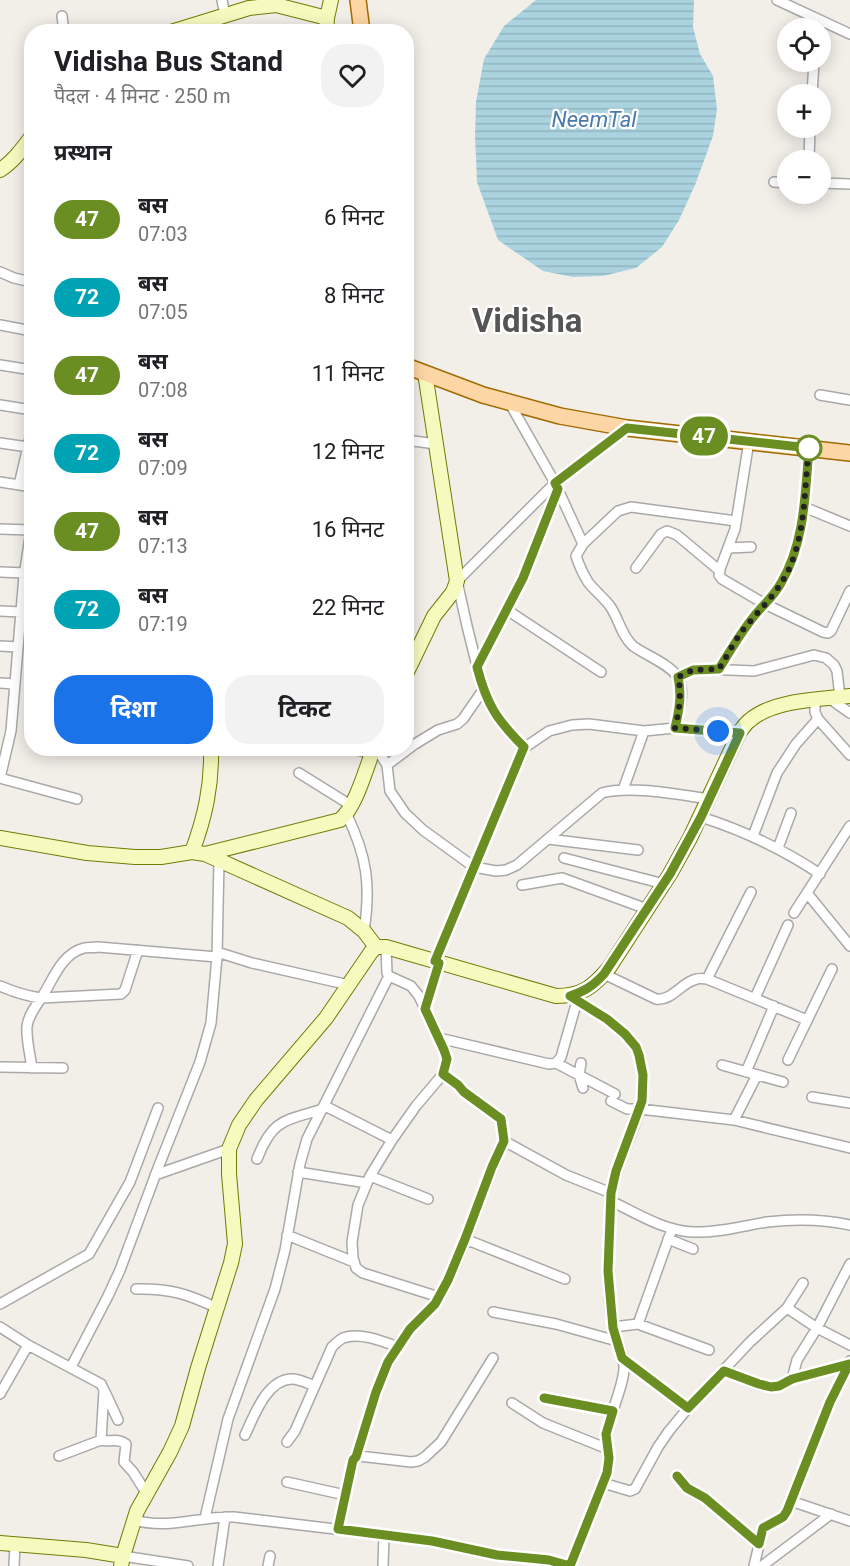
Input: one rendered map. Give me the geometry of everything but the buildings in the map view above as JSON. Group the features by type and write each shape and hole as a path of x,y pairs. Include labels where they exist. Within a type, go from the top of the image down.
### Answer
{"main road":[{"path":"358,0 361,24"},
{"path":"414,369 483,395 560,416 627,428 850,453"}],"street":[{"path":"222,0 225,15"},
{"path":"326,24 331,0"},
{"path":"777,0 816,18"},
{"path":"196,24 249,8 276,5 324,24"},
{"path":"62,16 63,24"},
{"path":"831,25 850,34"},
{"path":"0,170 24,146"},
{"path":"831,183 850,184"},
{"path":"0,272 24,280"},
{"path":"0,326 24,330"},
{"path":"0,365 24,369"},
{"path":"425,373 457,581 483,690 493,711 524,747"},
{"path":"820,395 850,400"},
{"path":"508,402 556,486 583,544"},
{"path":"0,405 24,409"},
{"path":"414,657 434,616 453,592 457,581 556,486 627,428"},
{"path":"414,441 436,444"},
{"path":"749,441 736,521 719,575 765,604 823,633 831,631 850,591"},
{"path":"0,443 24,446"},
{"path":"719,669 741,633 774,595 789,569 798,545 809,448"},
{"path":"19,485 24,464"},
{"path":"0,482 24,486"},
{"path":"477,667 523,578 556,486"},
{"path":"675,728 681,703 678,677 668,667 634,647 628,640 611,607 587,581 576,556 583,544 624,508 631,507 736,521"},
{"path":"804,507 850,526"},
{"path":"0,529 24,530"},
{"path":"636,568 661,534 667,531 677,535 720,571"},
{"path":"728,548 751,547"},
{"path":"0,572 24,573"},
{"path":"24,583 11,731 0,778 76,799"},
{"path":"0,610 21,612"},
{"path":"507,610 600,672"},
{"path":"0,646 18,647"},
{"path":"678,677 693,670 754,671 814,656 826,658 837,671 840,697 850,713"},
{"path":"0,683 15,684"},
{"path":"414,745 438,730 457,724 483,690"},
{"path":"439,1038 549,1064 556,1062 561,1057 573,998 584,992 604,974 664,884 701,817 740,733 749,721 771,708 815,699 840,697"},
{"path":"815,699 815,712 818,719 850,755"},
{"path":"753,836 777,772 796,744 818,719"},
{"path":"425,1009 437,962 524,747 549,731 572,724 644,731 675,728 740,733"},
{"path":"622,790 644,731"},
{"path":"198,853 200,831 208,800 211,756"},
{"path":"0,838 87,853 135,857 198,853 340,820 349,810 372,756"},
{"path":"381,756 387,765 390,791 405,813 423,830 474,867 496,871 517,865 602,793 622,790 710,799"},
{"path":"387,765 399,756"},
{"path":"299,773 349,810 365,860 368,885 364,931"},
{"path":"778,848 791,813"},
{"path":"701,817 753,836 820,873"},
{"path":"794,913 850,826"},
{"path":"548,839 638,850"},
{"path":"134,1520 162,1525 225,1517 432,1541 497,1555 549,1560 571,1566 607,1473 609,1458 606,1434 624,1366 613,1328 608,1271 611,1197 616,1171 641,1105 643,1075 636,1047 607,1019 573,998 556,996 381,947 348,918 219,860 198,853"},
{"path":"564,858 664,884"},
{"path":"71,1368 120,1270 200,1062 211,1023 217,955 219,860"},
{"path":"522,885 562,878 647,909"},
{"path":"707,979 751,892"},
{"path":"807,893 850,946"},
{"path":"754,998 788,926"},
{"path":"381,947 387,973 416,991 447,1059 443,1074 392,1140 369,1180 358,1205 352,1242 354,1262 356,1268 363,1274 439,1297"},
{"path":"122,1561 137,1510 182,1426 231,1263 234,1244 229,1174 230,1149 240,1125 256,1100 326,1018 371,952 381,947"},
{"path":"33,1068 27,1032 32,1010 59,967 83,948 217,955 349,985"},
{"path":"0,986 12,992 41,998 122,994 138,950"},
{"path":"788,1060 832,969"},
{"path":"604,974 662,1000 690,981 698,978 707,979 807,1020"},
{"path":"205,1518 228,1419 275,1289 298,1172 307,1139 389,976"},
{"path":"746,1072 774,1006"},
{"path":"556,1062 579,1075 627,1109 641,1105 734,1120 850,1148"},
{"path":"581,1063 579,1075 584,1088"},
{"path":"722,1065 783,1082"},
{"path":"0,1067 63,1068"},
{"path":"338,1529 353,1460 356,1457 388,1362 410,1329 435,1304 448,1280 504,1141 501,1119 443,1074"},
{"path":"734,1120 757,1075"},
{"path":"812,1096 850,1103"},
{"path":"257,1159 263,1142 278,1125 324,1107 392,1140"},
{"path":"0,1304 89,1254 130,1182 158,1108"},
{"path":"504,1141 672,1229 710,1232 768,1222 809,1219 850,1225"},
{"path":"155,1175 230,1149"},
{"path":"298,1172 369,1180 428,1198"},
{"path":"638,1324 672,1229"},
{"path":"287,1235 354,1262"},
{"path":"465,1239 565,1279"},
{"path":"668,1239 693,1249"},
{"path":"792,1379 797,1360 817,1328 850,1264"},
{"path":"603,1483 630,1491 635,1489 669,1431 750,1342 787,1308 803,1283"},
{"path":"136,1289 152,1288 176,1292 217,1308"},
{"path":"787,1308 850,1346"},
{"path":"493,1312 556,1324 617,1341"},
{"path":"613,1328 638,1324 709,1350"},
{"path":"0,1327 28,1345 101,1384 118,1420"},
{"path":"287,1442 295,1431 332,1347 341,1338 355,1336 379,1340 398,1347"},
{"path":"0,1394 28,1345"},
{"path":"356,1457 411,1462 425,1457 441,1442 493,1358"},
{"path":"622,1358 688,1408"},
{"path":"724,1371 771,1387 849,1362"},
{"path":"754,1566 763,1528 783,1517 830,1402 849,1362"},
{"path":"245,1435 266,1394 275,1385 290,1379 315,1386"},
{"path":"101,1440 104,1390"},
{"path":"544,1398 613,1411"},
{"path":"512,1403 543,1423 608,1449"},
{"path":"59,1456 101,1440 115,1440 126,1444 124,1462 147,1494"},
{"path":"677,1476 687,1488 705,1498 759,1544"},
{"path":"287,1482 345,1495"},
{"path":"791,1501 850,1521"},
{"path":"762,1566 831,1515"},
{"path":"218,1566 225,1517"},
{"path":"383,1566 384,1535"},
{"path":"0,1543 86,1550 122,1561 188,1566"},
{"path":"14,1566 15,1544"}],"water":[{"name":"NeemTal","path":"536,0 694,0 693,27 700,54 713,76 717,109 713,136 679,220 662,247 636,268 603,276 573,277 543,271 498,240 477,182 476,102 484,59 504,26"}],"bus line":[{"name":"47","path":"544,1398 613,1411 606,1434 609,1458 607,1473 570,1566 549,1560 497,1555 432,1541 338,1529 353,1460 356,1457 388,1362 410,1329 435,1304 448,1280 504,1141 501,1119 443,1074 447,1059 425,1009 439,963 435,961 524,747 493,711 483,690 477,667 523,578 558,489 555,483 627,428 809,448 798,545 781,584 741,633 719,669 693,670 678,677 681,703 675,728 740,733 701,817 656,897 598,981 584,992 570,996 607,1019 625,1034 636,1047 643,1075 642,1101 616,1171 611,1193 608,1271 613,1328 622,1358 688,1408 724,1371 771,1387 849,1364 830,1402 787,1511 783,1517 763,1528 759,1544 705,1498 687,1488 677,1476"}],"district":[{"name":"Vidisha","path":"527,320"}],"route":[{"path":"718,731 675,728 681,703 678,677 693,670 719,669 741,633 781,584 798,545 809,448"}]}
